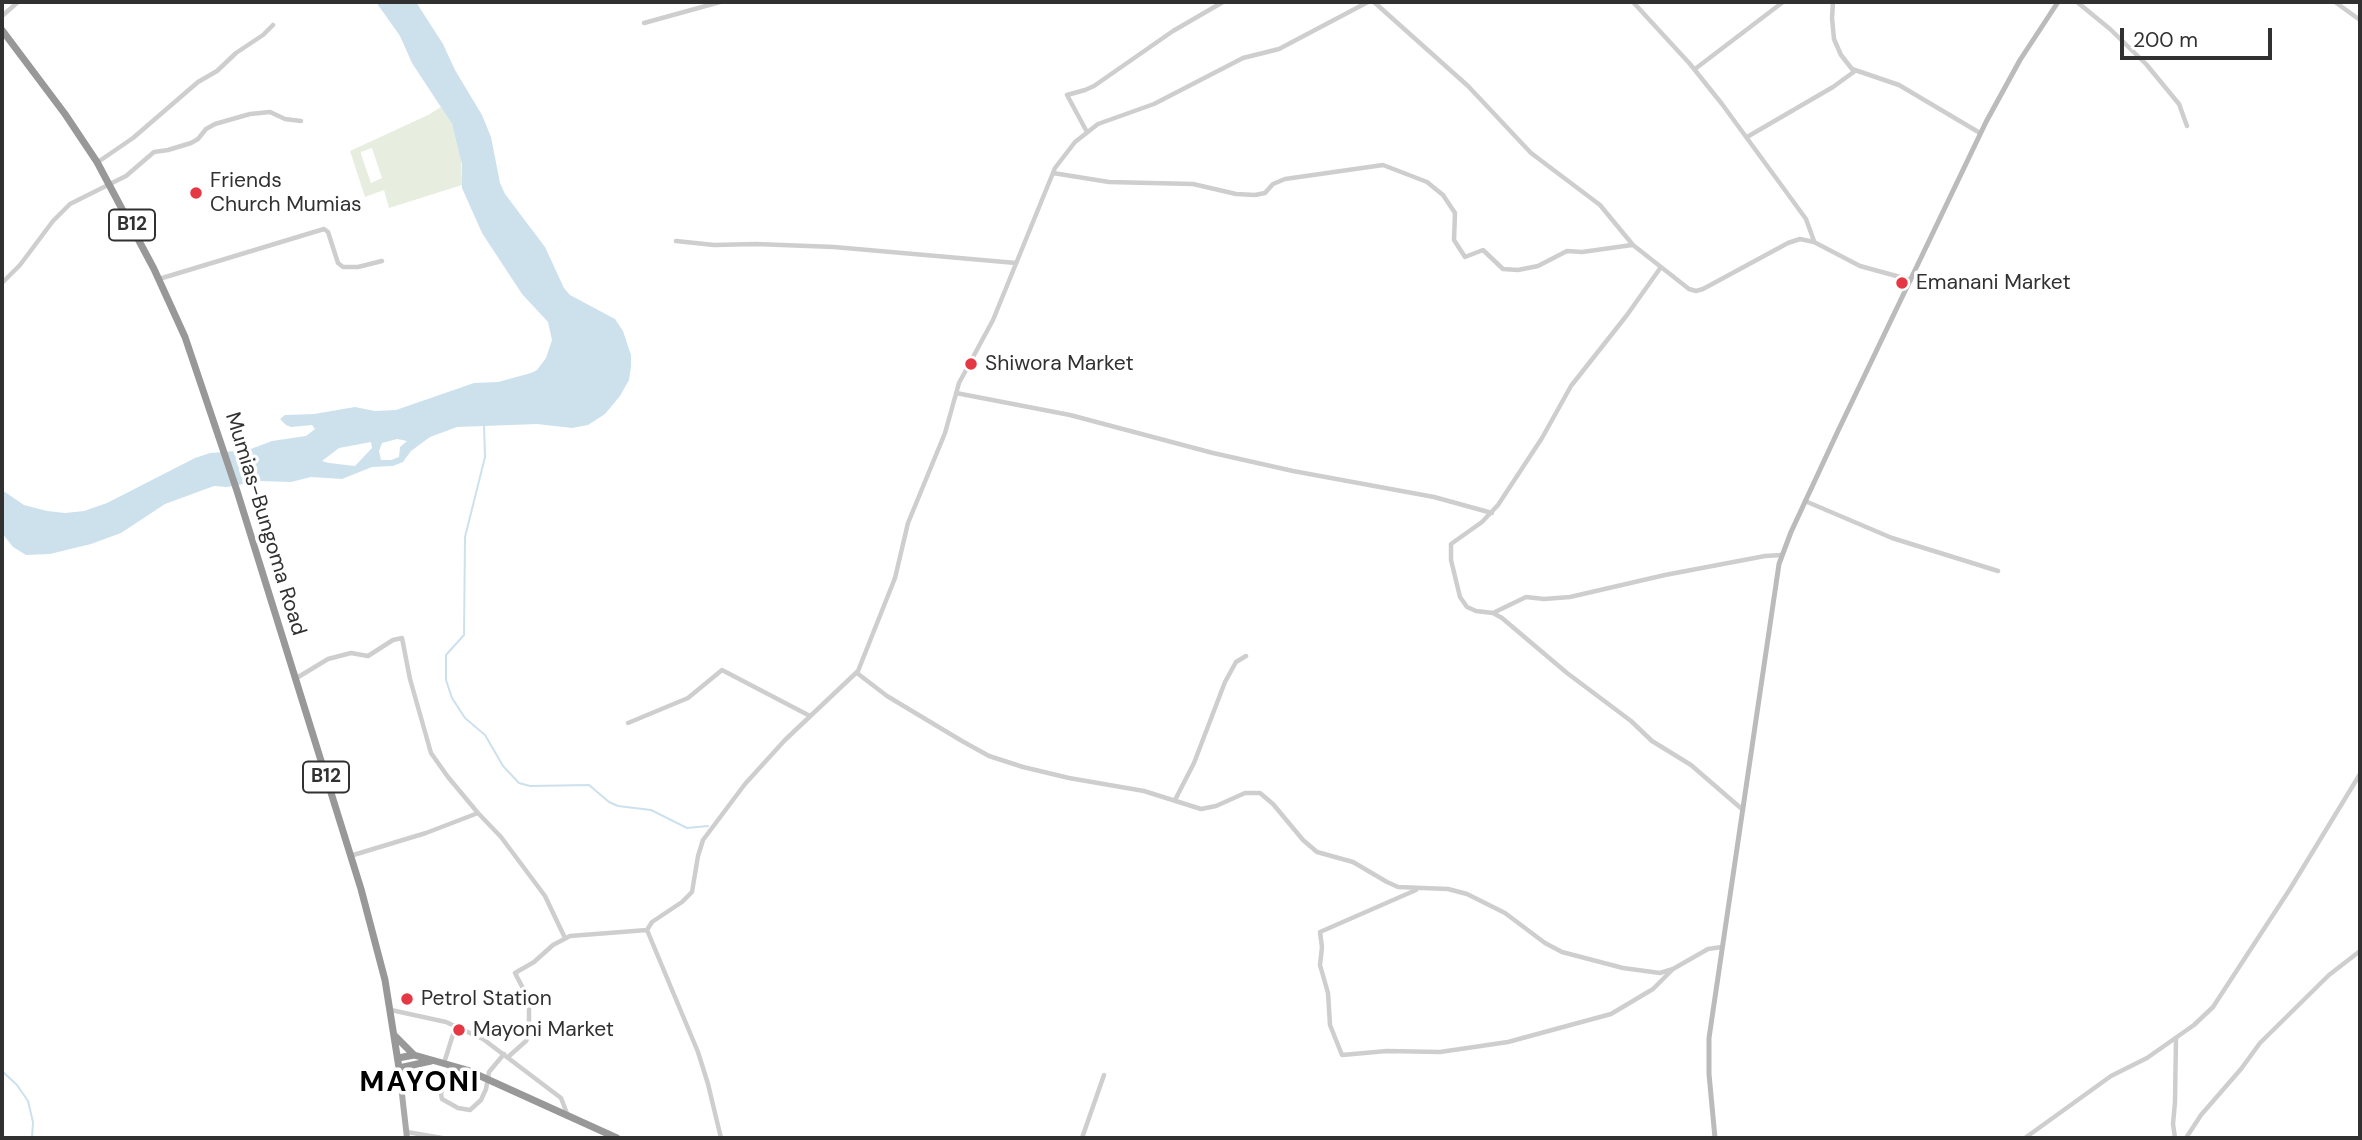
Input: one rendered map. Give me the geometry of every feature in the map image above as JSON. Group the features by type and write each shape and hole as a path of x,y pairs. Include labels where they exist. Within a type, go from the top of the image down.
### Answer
{"highway":[{"name":"Mumias-Bungoma Road","path":"2,30 65,114 110,184 159,279 185,337 237,491 350,856 377,949 391,1010 399,1068"},
{"path":"395,1036 414,1055 488,1079 617,1138"},
{"path":"398,1058 414,1055"},
{"path":"399,1068 431,1061"}],"main road":[{"path":"399,1068 407,1135"}],"street":[{"path":"2,16 18,2"},
{"path":"644,23 720,2"},
{"path":"1087,132 1067,95 1089,89 1173,31 1223,2"},
{"path":"647,930 652,922 692,892 698,856 708,830 769,756 857,673 895,578 908,523 945,432 962,376 993,320 1053,173 1066,152 1087,132 1114,117 1166,98 1236,61 1279,50 1368,2"},
{"path":"1374,2 1468,86 1531,153 1600,205 1633,245 1689,289 1699,291 1800,239 1814,242 1860,266 1911,280"},
{"path":"1633,2 1695,69 1747,137 1806,219 1814,242"},
{"path":"1695,69 1783,2"},
{"path":"1833,2 1834,39 1841,55 1855,71 1899,85 1980,133"},
{"path":"1715,1138 1708,1056 1773,592 1782,555 1805,501 1980,133 2020,60 2058,2"},
{"path":"2077,2 2146,64 2179,104 2187,126"},
{"path":"2335,2 2360,20"},
{"path":"97,163 134,138 198,82 218,71 236,53 273,25"},
{"path":"1747,137 1793,112 1855,71"},
{"path":"2,283 20,265 62,211 82,197 130,173 154,152 196,141 206,129 222,121 262,112 301,121"},
{"path":"1053,173 1109,182 1193,184 1236,194 1255,195 1267,191 1277,181 1293,177 1383,166 1427,182 1443,195 1455,213 1454,240 1465,257 1483,250 1503,269 1518,270 1538,266 1567,251 1582,252 1633,245"},
{"path":"159,279 324,229 328,232 338,263 343,267 358,267 382,261"},
{"path":"676,240 714,246 756,244 834,247 1016,262"},
{"path":"1661,267 1571,386 1542,438 1492,513 1452,544 1450,548 1453,572 1462,601 1473,611 1493,613 1529,597 1570,597 1665,575 1782,555"},
{"path":"956,393 1070,415 1213,453 1434,497 1492,513"},
{"path":"1805,501 1892,538 1998,571"},
{"path":"1493,613 1621,713 1652,741 1691,765 1743,810"},
{"path":"295,679 328,659 351,653 368,656 393,640 402,638 430,752 545,896 565,938"},
{"path":"1175,800 1194,763 1225,682 1236,662 1247,656"},
{"path":"628,723 688,698 722,670 810,716"},
{"path":"857,673 887,696 989,756 1041,772 1144,791 1205,809 1245,793 1260,793 1312,849 1357,864 1393,885 1467,894 1505,913 1545,943 1562,952 1640,971 1660,973 1673,970"},
{"path":"2025,1138 2111,1076 2142,1062 2202,1018 2218,1000 2360,774"},
{"path":"350,856 426,833 478,813"},
{"path":"1418,889 1320,932 1320,965 1328,993 1330,1025 1342,1055 1387,1051 1440,1052 1508,1042 1607,1015 1653,989 1673,970 1708,948 1722,947"},
{"path":"456,1025 441,1096 444,1102 470,1110 486,1088 491,1069 526,1041 529,1034 529,1003 515,973 565,938 577,934 647,930"},
{"path":"647,930 700,1059 721,1138"},
{"path":"2186,1138 2201,1115 2241,1069 2259,1043 2329,975 2360,951"},
{"path":"391,1010 456,1025 484,1039 561,1098 568,1115"},
{"path":"2175,1138 2172,1124 2176,1038"},
{"path":"1082,1138 1104,1075"},
{"path":"407,1135 442,1138"}],"shaded area":[{"path":"441,107 452,124 461,153 462,185 389,208 384,190 365,197 350,151","holes":["372,148 382,178 371,183 361,152"]}],"water":[{"path":"376,2 416,2 443,44 482,115 491,137 500,183 505,194 545,247 564,288 570,295 615,319 623,331 631,355 631,367 629,380 620,396 605,414 588,425 572,428 537,424 457,427 430,437 411,451 403,462 393,466 372,467 342,479 311,477 291,482 259,481 227,487 214,486 165,504 121,533 91,544 50,554 26,555 13,547 2,533 2,490 24,505 47,511 84,511 107,503 195,458 210,453 248,450 272,441 306,436 315,429 312,425 286,425 280,419 285,415 314,414 355,407 375,411 396,410 474,383 498,382 537,370 546,358 552,340 548,322 522,294 482,233 462,188 462,164 452,124 412,63 400,36","holes":["397,439 407,441 400,447 399,457 381,460 379,451 382,443","371,442 372,448 355,466 322,461 339,448"]}],"waterway":[{"path":"484,424 485,457 465,537 464,635 446,655 446,680 452,698 465,718 485,735 503,766 519,783 530,786 589,785 618,806 651,810 687,828 708,826"},
{"path":"2,1071 17,1085 28,1101 33,1122 32,1138"}],"place":[{"name":"Friends Church Mumias","path":"196,193"},
{"name":"Emanani Market","path":"1902,283"},
{"name":"Shiwora Market","path":"971,364"},
{"name":"Petrol Station","path":"407,999"},
{"name":"Mayoni Market","path":"459,1030"}],"district":[{"name":"MAYONI","path":"420,1084"}]}
